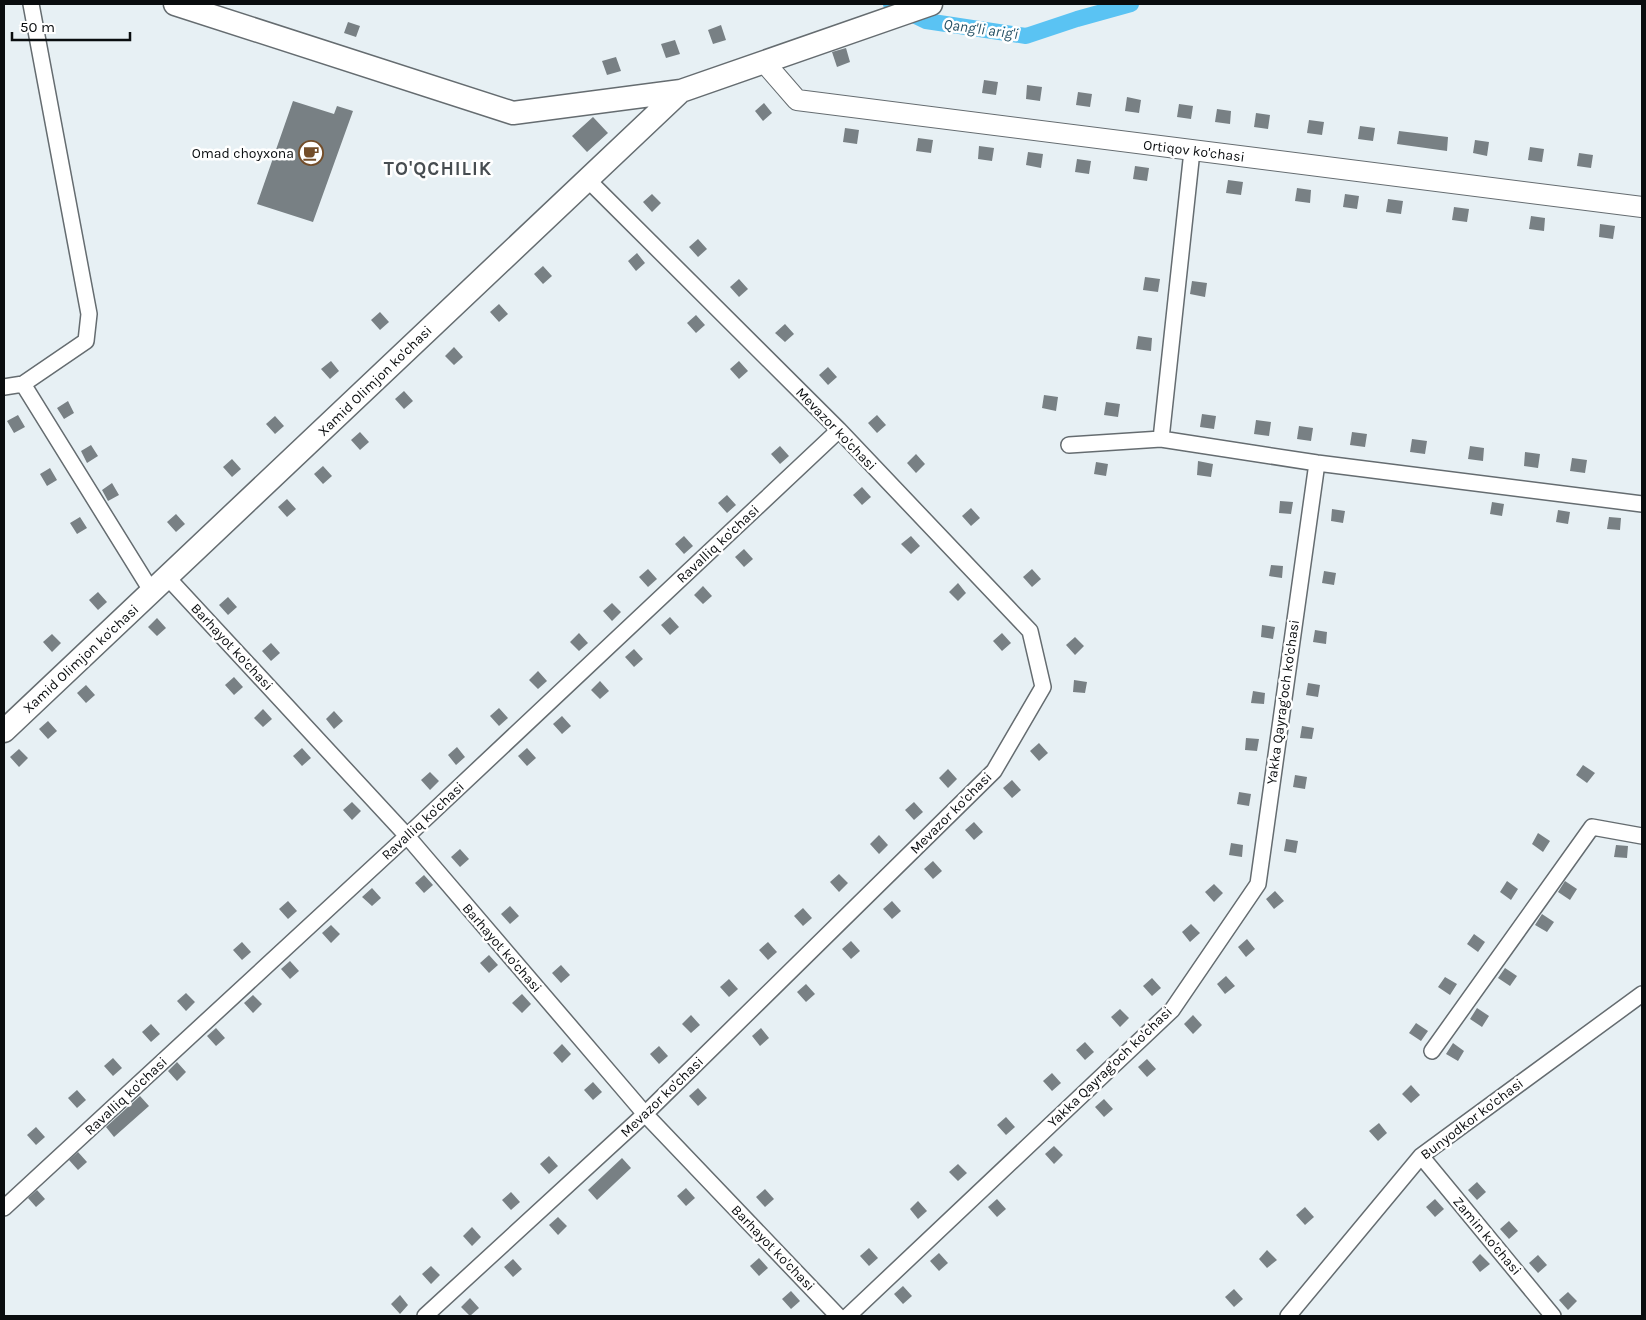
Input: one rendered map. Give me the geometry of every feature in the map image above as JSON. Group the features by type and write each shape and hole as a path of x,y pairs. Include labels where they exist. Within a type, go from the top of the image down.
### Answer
{"main road":[{"path":"175,4 513,113 682,91"},
{"name":"Xamid Olimjon ko'chasi","path":"4,731 682,91 926,5"}],"street":[{"path":"4,387 23,384 86,341 89,314 31,4"},
{"name":"Ortiqov ko'chasi","path":"764,62 797,100 1642,208"},
{"path":"1161,439 1192,151"},
{"name":"Mevazor ko'chasi","path":"425,1316 645,1114 994,771 1043,687 1030,631 839,430 587,179"},
{"name":"Barhayot ko'chasi","path":"23,384 160,585 407,836 645,1114 838,1316"},
{"name":"Ravalliq ko'chasi","path":"4,1208 407,836 839,430"},
{"path":"1070,445 1161,439 1317,463 1642,504"},
{"name":"Yakka Qayrag'och ko'chasi","path":"848,1316 1172,1010 1258,884 1317,463"},
{"path":"1432,1051 1592,827 1642,836"},
{"name":"Bunyodkor ko'chasi","path":"1288,1316 1421,1156 1641,997"},
{"name":"Zamin ko'chasi","path":"1421,1156 1553,1316"}],"building":[{"path":"348,22 360,26 356,37 344,33"},
{"path":"721,25 726,40 713,44 708,30"},
{"path":"675,40 680,54 666,58 661,44"},
{"path":"846,48 850,62 837,67 832,52"},
{"path":"616,57 621,71 607,75 602,61"},
{"path":"984,80 998,82 996,95 982,93"},
{"path":"1027,85 1042,87 1040,101 1026,99"},
{"path":"1078,92 1092,94 1090,107 1076,105"},
{"path":"1127,97 1141,100 1139,113 1125,111"},
{"path":"293,101 334,114 337,106 353,111 313,222 257,204"},
{"path":"764,103 772,113 763,121 755,111"},
{"path":"1179,104 1193,106 1191,119 1177,117"},
{"path":"1217,109 1231,111 1230,124 1215,122"},
{"path":"1256,113 1270,115 1268,129 1254,127"},
{"path":"593,117 608,133 587,152 572,136"},
{"path":"1309,120 1324,122 1322,135 1307,133"},
{"path":"1360,126 1375,128 1373,141 1358,139"},
{"path":"845,128 859,130 857,144 843,142"},
{"path":"1399,131 1448,137 1447,151 1397,144"},
{"path":"918,138 933,140 931,153 916,151"},
{"path":"1475,140 1489,142 1487,156 1473,153"},
{"path":"979,146 994,148 992,161 978,159"},
{"path":"1530,147 1544,149 1542,162 1528,160"},
{"path":"1028,152 1043,154 1041,168 1026,165"},
{"path":"1579,153 1593,155 1591,168 1577,166"},
{"path":"1077,159 1091,161 1089,174 1075,172"},
{"path":"1135,166 1149,168 1147,181 1133,179"},
{"path":"1228,180 1243,182 1241,195 1226,193"},
{"path":"1297,188 1311,190 1310,203 1295,201"},
{"path":"652,194 661,203 652,212 643,202"},
{"path":"1345,194 1359,196 1357,209 1343,207"},
{"path":"1388,199 1403,201 1401,214 1386,212"},
{"path":"1454,207 1469,209 1467,222 1452,220"},
{"path":"1531,216 1545,218 1544,231 1529,229"},
{"path":"1600,224 1615,226 1613,239 1599,237"},
{"path":"698,239 707,249 698,257 689,247"},
{"path":"637,253 645,263 636,271 628,261"},
{"path":"543,266 552,276 543,284 534,274"},
{"path":"1145,277 1160,279 1158,292 1143,290"},
{"path":"739,279 748,289 739,297 730,287"},
{"path":"1192,281 1207,283 1205,297 1190,294"},
{"path":"499,304 508,314 499,322 490,312"},
{"path":"380,312 389,322 380,330 371,320"},
{"path":"696,315 705,325 696,333 687,323"},
{"path":"785,324 794,334 785,342 775,333"},
{"path":"1138,336 1152,338 1151,351 1136,349"},
{"path":"454,347 463,357 454,365 445,356"},
{"path":"331,361 339,371 330,379 321,369"},
{"path":"739,361 748,371 739,379 730,369"},
{"path":"828,367 837,377 828,385 819,375"},
{"path":"404,391 413,401 404,409 395,399"},
{"path":"1044,395 1058,397 1056,411 1042,408"},
{"path":"68,401 74,413 64,419 57,408"},
{"path":"1106,402 1120,404 1118,417 1104,415"},
{"path":"1202,414 1216,416 1214,429 1200,427"},
{"path":"18,415 25,427 14,433 7,421"},
{"path":"877,415 886,425 877,433 868,423"},
{"path":"275,416 284,426 275,434 266,424"},
{"path":"1256,420 1271,422 1269,436 1254,434"},
{"path":"1299,426 1313,428 1311,441 1297,439"},
{"path":"360,432 369,442 360,450 351,440"},
{"path":"1352,432 1367,434 1365,447 1350,445"},
{"path":"1412,439 1427,441 1425,454 1410,452"},
{"path":"91,445 98,456 87,463 81,451"},
{"path":"780,446 789,456 780,464 771,454"},
{"path":"1470,446 1484,448 1483,461 1468,459"},
{"path":"1525,452 1540,454 1538,468 1524,466"},
{"path":"916,454 925,464 916,473 907,463"},
{"path":"1572,458 1587,460 1585,473 1570,471"},
{"path":"232,459 241,469 232,477 223,467"},
{"path":"1198,461 1213,464 1211,477 1197,475"},
{"path":"1096,462 1108,464 1106,476 1094,474"},
{"path":"323,466 332,476 323,484 314,474"},
{"path":"50,468 57,480 47,486 40,474"},
{"path":"112,483 119,495 108,501 102,490"},
{"path":"862,487 871,497 862,505 853,495"},
{"path":"727,495 736,505 727,513 718,503"},
{"path":"287,499 296,509 287,517 278,507"},
{"path":"1280,501 1293,502 1291,514 1279,513"},
{"path":"1492,502 1504,504 1502,516 1490,514"},
{"path":"971,508 980,518 971,526 962,516"},
{"path":"1332,509 1345,511 1343,523 1331,521"},
{"path":"1558,510 1570,512 1568,524 1556,522"},
{"path":"176,514 185,524 176,532 167,522"},
{"path":"80,517 87,528 77,534 70,523"},
{"path":"1609,517 1621,518 1620,530 1607,529"},
{"path":"684,536 693,546 684,554 675,544"},
{"path":"911,536 920,546 911,554 901,544"},
{"path":"744,549 753,559 744,567 735,557"},
{"path":"1271,565 1283,566 1282,578 1269,576"},
{"path":"648,569 657,579 648,587 639,577"},
{"path":"1032,569 1041,579 1032,587 1023,577"},
{"path":"1324,571 1336,573 1334,585 1322,583"},
{"path":"958,583 966,593 958,601 949,592"},
{"path":"703,586 712,596 703,604 694,595"},
{"path":"98,592 107,602 98,610 89,600"},
{"path":"228,597 237,607 228,615 219,605"},
{"path":"612,603 621,612 612,621 603,611"},
{"path":"670,617 679,627 670,635 661,625"},
{"path":"157,618 166,628 157,636 148,627"},
{"path":"1262,625 1275,627 1273,639 1261,637"},
{"path":"1315,630 1327,632 1326,644 1313,642"},
{"path":"579,633 588,643 579,651 570,642"},
{"path":"1002,633 1011,643 1002,651 993,641"},
{"path":"52,634 61,643 52,652 43,642"},
{"path":"1075,637 1084,646 1075,655 1066,645"},
{"path":"271,643 280,653 271,661 262,651"},
{"path":"634,649 643,659 634,667 625,657"},
{"path":"538,671 547,681 538,689 529,680"},
{"path":"234,677 243,687 234,695 225,685"},
{"path":"1074,680 1087,682 1085,693 1073,692"},
{"path":"600,681 609,691 600,699 591,690"},
{"path":"1308,683 1320,685 1318,697 1306,695"},
{"path":"86,685 95,695 86,703 77,693"},
{"path":"1253,691 1265,693 1264,704 1251,703"},
{"path":"499,708 508,718 499,726 490,716"},
{"path":"263,709 272,719 263,727 254,718"},
{"path":"334,711 343,721 334,729 326,719"},
{"path":"562,716 571,726 562,734 553,724"},
{"path":"48,721 57,731 48,739 39,729"},
{"path":"1302,726 1314,728 1312,739 1300,738"},
{"path":"1246,738 1259,739 1257,751 1245,750"},
{"path":"1039,743 1048,753 1039,761 1030,751"},
{"path":"457,747 465,757 456,765 448,755"},
{"path":"302,748 311,758 302,766 293,756"},
{"path":"527,748 536,758 527,766 518,756"},
{"path":"19,749 28,758 19,767 10,757"},
{"path":"1583,765 1595,773 1587,783 1576,775"},
{"path":"948,769 957,779 948,788 939,778"},
{"path":"430,772 439,781 430,790 421,780"},
{"path":"1295,775 1307,777 1305,789 1293,787"},
{"path":"1012,780 1021,790 1012,798 1003,788"},
{"path":"1239,792 1251,794 1249,806 1237,804"},
{"path":"352,802 361,811 352,820 343,810"},
{"path":"914,802 923,812 914,820 905,810"},
{"path":"974,822 983,832 974,840 965,830"},
{"path":"1538,833 1550,841 1543,852 1532,844"},
{"path":"879,835 888,845 879,854 870,844"},
{"path":"1286,839 1298,841 1296,853 1284,851"},
{"path":"1231,843 1243,845 1242,857 1229,855"},
{"path":"1616,845 1628,846 1627,858 1614,857"},
{"path":"460,849 469,859 460,867 451,857"},
{"path":"933,861 942,871 933,879 924,869"},
{"path":"839,874 848,883 839,892 830,882"},
{"path":"424,875 433,885 424,893 415,883"},
{"path":"1507,881 1518,889 1511,900 1500,892"},
{"path":"1565,881 1577,889 1570,900 1558,892"},
{"path":"1214,884 1223,893 1214,902 1205,892"},
{"path":"372,888 381,898 372,906 362,897"},
{"path":"1275,891 1284,901 1274,909 1266,899"},
{"path":"288,901 297,911 288,919 279,909"},
{"path":"892,901 901,911 892,919 883,909"},
{"path":"510,906 519,916 510,924 501,914"},
{"path":"803,908 812,918 803,926 794,916"},
{"path":"1542,914 1554,922 1547,932 1535,925"},
{"path":"1191,924 1200,933 1190,942 1182,932"},
{"path":"331,925 340,934 331,943 322,933"},
{"path":"1474,934 1485,942 1478,952 1467,944"},
{"path":"1247,939 1255,949 1246,957 1238,947"},
{"path":"851,941 860,951 851,959 842,949"},
{"path":"242,942 251,952 242,960 233,950"},
{"path":"768,942 777,952 768,960 759,950"},
{"path":"489,955 498,965 489,973 480,963"},
{"path":"290,961 299,971 290,979 281,969"},
{"path":"561,965 570,975 561,983 552,973"},
{"path":"1505,968 1517,976 1510,986 1498,978"},
{"path":"1226,976 1235,986 1225,994 1217,984"},
{"path":"1445,977 1457,984 1450,995 1438,987"},
{"path":"1152,978 1161,988 1152,996 1143,986"},
{"path":"729,979 738,989 729,997 720,987"},
{"path":"806,984 815,994 806,1002 797,992"},
{"path":"186,993 195,1002 186,1011 177,1001"},
{"path":"522,994 531,1004 522,1013 512,1003"},
{"path":"253,995 262,1004 253,1013 244,1003"},
{"path":"1477,1008 1489,1016 1482,1027 1470,1019"},
{"path":"1120,1009 1129,1018 1120,1027 1111,1017"},
{"path":"691,1015 700,1025 691,1033 682,1024"},
{"path":"1193,1015 1202,1025 1193,1034 1184,1024"},
{"path":"1416,1023 1428,1031 1421,1041 1409,1033"},
{"path":"151,1024 160,1034 151,1042 142,1032"},
{"path":"216,1028 225,1038 216,1046 207,1036"},
{"path":"761,1028 769,1038 760,1046 752,1036"},
{"path":"1085,1042 1094,1052 1085,1060 1076,1050"},
{"path":"1453,1043 1464,1051 1458,1061 1446,1054"},
{"path":"562,1044 571,1054 562,1063 553,1053"},
{"path":"659,1046 668,1056 659,1064 650,1054"},
{"path":"113,1058 122,1068 113,1076 104,1066"},
{"path":"1147,1059 1156,1069 1147,1077 1138,1067"},
{"path":"177,1062 186,1072 177,1081 168,1071"},
{"path":"1052,1073 1061,1083 1052,1091 1043,1081"},
{"path":"593,1082 602,1092 593,1100 584,1090"},
{"path":"1411,1085 1420,1095 1411,1103 1402,1094"},
{"path":"698,1088 707,1098 698,1106 689,1096"},
{"path":"77,1090 86,1100 77,1108 68,1098"},
{"path":"140,1096 149,1106 114,1137 106,1127"},
{"path":"1104,1099 1113,1109 1104,1117 1095,1107"},
{"path":"1006,1117 1015,1127 1006,1135 997,1125"},
{"path":"1379,1123 1387,1133 1378,1141 1369,1131"},
{"path":"36,1127 45,1137 36,1145 27,1135"},
{"path":"1054,1146 1063,1155 1054,1164 1045,1154"},
{"path":"78,1152 87,1162 78,1170 69,1160"},
{"path":"549,1156 558,1166 549,1174 540,1164"},
{"path":"622,1158 631,1168 597,1200 588,1190"},
{"path":"958,1164 967,1173 958,1181 949,1172"},
{"path":"1477,1182 1486,1192 1477,1200 1468,1190"},
{"path":"686,1188 695,1198 686,1206 677,1196"},
{"path":"765,1189 774,1199 765,1207 756,1197"},
{"path":"37,1190 45,1199 36,1207 28,1198"},
{"path":"511,1192 520,1202 511,1210 502,1200"},
{"path":"997,1199 1006,1209 997,1217 988,1207"},
{"path":"1435,1199 1444,1209 1435,1217 1426,1207"},
{"path":"918,1201 927,1211 918,1219 910,1209"},
{"path":"1305,1207 1314,1217 1305,1225 1296,1215"},
{"path":"558,1217 567,1226 558,1235 549,1225"},
{"path":"1509,1221 1518,1231 1509,1239 1500,1229"},
{"path":"472,1227 481,1237 472,1246 463,1236"},
{"path":"869,1248 878,1258 869,1266 860,1256"},
{"path":"1267,1250 1277,1260 1267,1268 1259,1259"},
{"path":"939,1253 948,1263 939,1271 930,1261"},
{"path":"1480,1254 1490,1264 1480,1272 1472,1262"},
{"path":"1538,1255 1547,1265 1538,1273 1529,1263"},
{"path":"759,1258 768,1268 759,1276 750,1266"},
{"path":"513,1259 522,1269 513,1277 504,1267"},
{"path":"431,1266 440,1275 431,1284 422,1274"},
{"path":"903,1286 912,1296 903,1304 894,1294"},
{"path":"1234,1289 1243,1299 1234,1307 1225,1297"},
{"path":"791,1291 800,1301 791,1309 782,1299"},
{"path":"1568,1292 1577,1301 1568,1310 1559,1300"},
{"path":"400,1295 408,1305 400,1314 391,1304"},
{"path":"470,1298 479,1308 470,1316 461,1307"}],"waterway":[{"name":"Qang'li arig'i","path":"891,4 926,21 1026,36 1131,4"}],"place":[{"name":"Omad choyxona","path":"311,153"}],"district":[{"name":"TO'QCHILIK","path":"438,169"}]}
